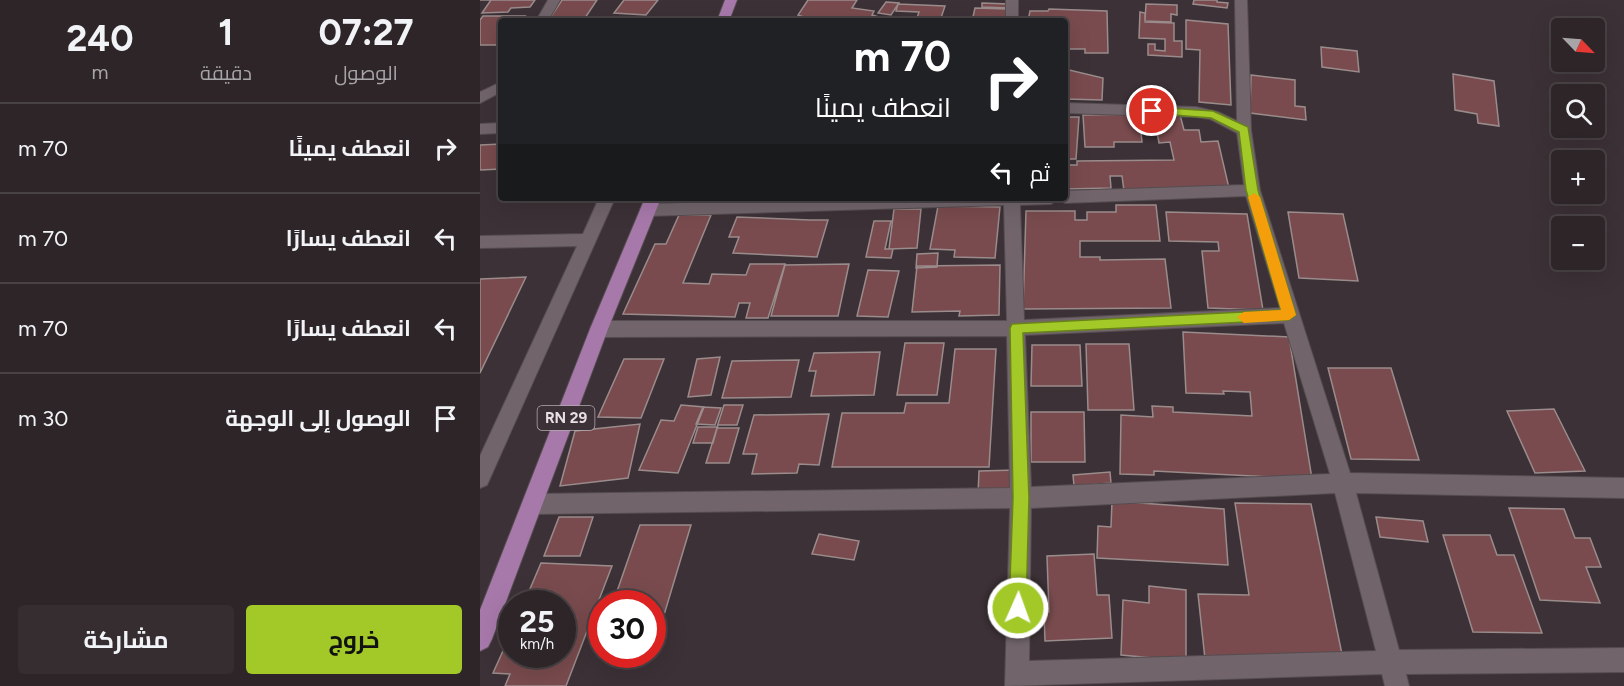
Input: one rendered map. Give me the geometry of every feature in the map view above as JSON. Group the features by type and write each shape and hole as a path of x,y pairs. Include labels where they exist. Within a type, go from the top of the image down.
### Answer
{"main road":[{"path":"724,18 731,0"},
{"name":"RN 29","path":"480,639 534,504 599,329 651,204"}],"street":[{"path":"544,18 554,0"},
{"path":"1012,0 1012,18"},
{"path":"1241,0 1244,130 1252,190 1342,483 1397,686"},
{"path":"480,98 498,88"},
{"path":"1068,108 1196,112 1213,115 1244,130"},
{"path":"480,129 498,128"},
{"path":"1068,197 1252,190"},
{"path":"480,478 606,201"},
{"path":"651,204 868,201"},
{"path":"1012,201 1021,498 1017,680 1391,662 1624,660"},
{"path":"480,242 589,240"},
{"path":"599,329 1017,328 1289,315"},
{"path":"534,504 1021,498 1342,483 1624,489"}],"building":[{"path":"491,0 535,0 530,7 511,8 508,12 482,13"},
{"path":"562,0 597,0 585,18 550,18"},
{"path":"624,0 658,0 646,15 614,13"},
{"path":"808,0 857,0 852,8 874,11 872,15 882,18 806,18 798,15"},
{"path":"1194,0 1217,0 1217,2 1228,3 1227,8 1193,4"},
{"path":"886,2 899,3 891,15 878,13"},
{"path":"982,3 1009,4 1009,8 982,7"},
{"path":"898,4 945,6 941,18 917,18 919,12 896,11"},
{"path":"1146,4 1177,5 1177,15 1171,14 1171,22 1145,21"},
{"path":"975,8 1008,9 1006,18 973,18"},
{"path":"1049,9 1107,11 1108,53 1085,53 1085,49 1068,49 1068,18 1029,18 1030,11 1048,11"},
{"path":"1140,12 1145,13 1145,22 1174,23 1174,41 1182,41 1182,57 1148,55 1148,44 1155,44 1155,50 1165,51 1165,39 1139,38"},
{"path":"483,16 525,16 523,18 498,18 498,45 480,45 480,20"},
{"path":"1186,20 1228,24 1231,105 1199,102 1200,50 1186,49"},
{"path":"1321,47 1357,51 1359,72 1322,67"},
{"path":"1068,70 1103,78 1102,100 1068,99"},
{"path":"1453,74 1494,81 1499,126 1478,123 1477,114 1455,110"},
{"path":"1251,75 1295,80 1295,106 1305,107 1306,120 1250,113"},
{"path":"1139,114 1142,142 1114,142 1114,147 1085,147 1083,115"},
{"path":"1180,115 1184,130 1199,130 1201,142 1218,141 1229,188 1124,191 1122,176 1110,176 1111,188 1068,189 1068,165 1077,165 1077,161 1174,160 1170,142 1159,143 1154,116"},
{"path":"1068,117 1079,117 1076,159 1068,159"},
{"path":"498,144 498,169 480,170 480,145"},
{"path":"1116,205 1156,205 1160,241 1080,241 1080,257 1100,257 1100,260 1165,259 1171,308 1023,309 1026,211 1075,211 1075,220 1087,220 1087,212 1116,212"},
{"path":"938,206 1000,207 995,258 954,257 955,250 930,249"},
{"path":"894,209 921,209 917,248 889,249"},
{"path":"1166,212 1247,214 1263,310 1208,308 1202,251 1219,251 1218,242 1169,241"},
{"path":"1288,212 1343,214 1358,281 1299,278"},
{"path":"679,215 711,215 683,283 709,284 712,274 746,275 750,264 785,264 768,318 746,318 750,303 739,303 735,317 623,314 655,244 666,244"},
{"path":"737,217 828,220 817,257 733,253 739,237 729,237"},
{"path":"874,221 891,221 885,249 893,249 891,258 866,257"},
{"path":"938,253 937,267 916,268 917,254"},
{"path":"849,264 838,316 771,316 785,265"},
{"path":"1000,265 999,315 959,316 960,311 912,312 917,266"},
{"path":"868,270 899,271 888,317 857,316"},
{"path":"526,277 480,373 480,279"},
{"path":"1183,332 1289,337 1312,479 1154,471 1154,475 1120,474 1121,415 1153,417 1152,406 1173,407 1173,412 1252,416 1250,392 1186,393"},
{"path":"905,343 944,343 937,395 897,395"},
{"path":"1086,344 1129,344 1134,410 1088,410"},
{"path":"1032,345 1080,345 1082,386 1031,386"},
{"path":"955,349 996,349 989,467 832,467 842,413 904,413 906,403 949,403"},
{"path":"880,352 874,395 811,396 816,371 809,371 814,353"},
{"path":"720,357 711,395 688,397 697,359"},
{"path":"624,359 664,359 641,418 598,417"},
{"path":"799,360 791,397 722,398 732,361"},
{"path":"1328,368 1391,368 1419,460 1351,459"},
{"path":"681,405 704,407 678,473 639,470 661,420 674,421"},
{"path":"724,405 743,405 737,425 718,425 713,443 693,443 698,427 717,427"},
{"path":"703,407 721,408 715,425 696,424"},
{"path":"1554,409 1585,471 1535,473 1507,411"},
{"path":"1031,412 1084,412 1085,462 1031,462"},
{"path":"829,414 819,465 799,464 797,473 752,474 757,454 743,454 754,415"},
{"path":"640,424 628,478 560,486 575,431"},
{"path":"717,428 739,428 729,463 706,463"},
{"path":"1017,470 1017,495 978,495 979,471"},
{"path":"1110,472 1111,483 1074,486 1073,475"},
{"path":"1112,501 1224,509 1228,565 1097,558 1098,526 1111,527"},
{"path":"1235,503 1311,504 1343,659 1205,659 1198,594 1249,595"},
{"path":"1509,508 1564,509 1575,538 1590,538 1601,567 1586,567 1600,603 1540,600"},
{"path":"559,517 593,517 580,556 544,556"},
{"path":"1376,517 1423,521 1428,542 1380,537"},
{"path":"640,525 691,525 666,608 666,590 618,590"},
{"path":"819,534 859,541 854,560 812,554"},
{"path":"1443,535 1490,535 1497,555 1514,555 1542,633 1473,632"},
{"path":"1094,554 1097,595 1109,595 1112,638 1045,641 1044,612 1049,612 1047,556"},
{"path":"541,563 612,566 603,590 588,590 588,629 576,660 576,590 530,590"},
{"path":"1149,586 1186,590 1186,661 1121,655 1123,600 1149,603"},
{"path":"498,662 498,668 573,668 566,686 505,686 510,674 493,673"}],"slow traffic":[{"path":"1244,317 1289,315 1254,197"}],"route":[{"path":"1018,608 1021,498 1017,328 1289,315 1252,190 1244,130 1230,121 1213,115 1196,112 1152,111"}]}
